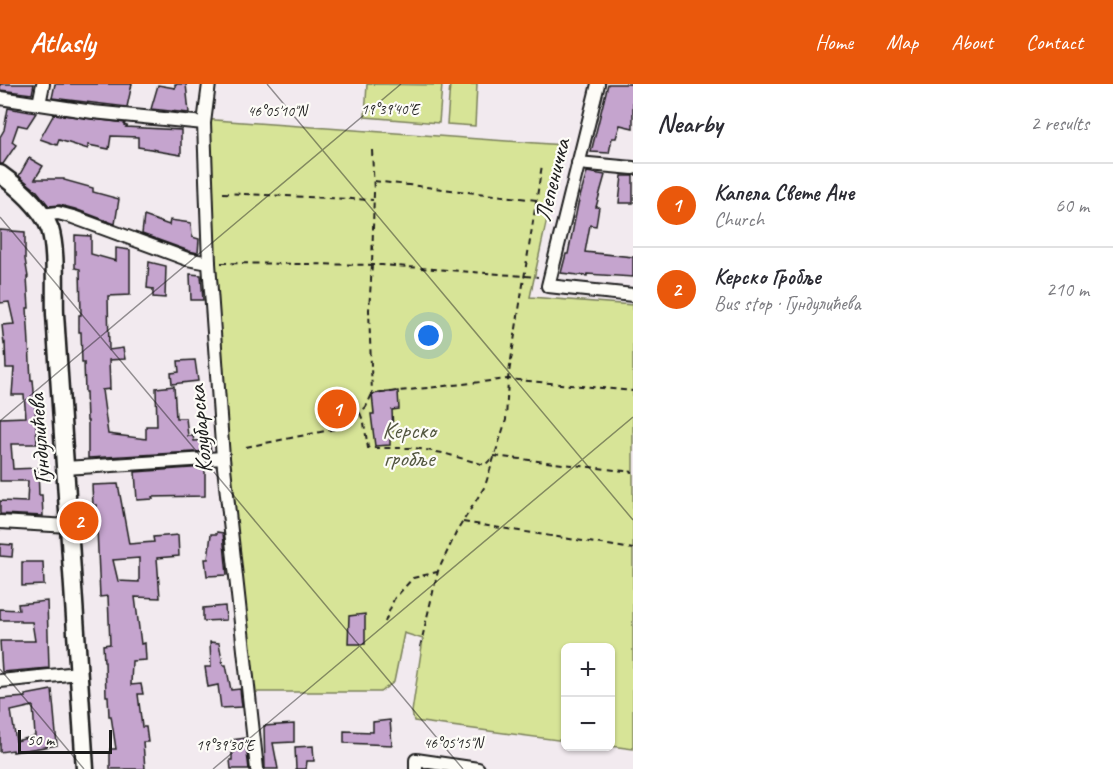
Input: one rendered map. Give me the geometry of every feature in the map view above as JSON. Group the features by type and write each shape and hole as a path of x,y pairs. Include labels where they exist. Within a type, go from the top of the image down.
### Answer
{"street":[{"path":"39,104 43,84"},
{"name":"Колубарска","path":"209,84 204,123 209,263 223,458 257,769"},
{"name":"Лепеничка","path":"549,282 598,84"},
{"path":"0,98 93,112 204,123"},
{"path":"578,163 633,168"},
{"name":"Гундулићева","path":"0,174 21,190 42,215 50,230 54,248 55,314 85,769"},
{"path":"42,215 58,213 73,217 187,259 209,263"},
{"path":"549,282 633,295"},
{"path":"66,468 223,458"},
{"path":"0,522 69,526"},
{"path":"0,681 79,673"},
{"path":"416,765 478,769"}],"path":[{"path":"246,447 335,429 352,420 366,407 372,394 369,310 374,200 372,150"},
{"path":"420,647 438,571 463,522 485,486 506,420 507,379 542,165"},
{"path":"374,181 537,200"},
{"path":"223,193 374,200"},
{"path":"209,263 372,265 549,282"},
{"path":"372,394 507,379 633,391"},
{"path":"360,412 368,448 414,448 443,453 485,465 494,456"},
{"path":"494,456 633,472"},
{"path":"463,522 633,549"},
{"path":"385,622 394,599 412,578 438,571"}],"green space":[{"path":"367,84 442,85 439,123 365,117"},
{"path":"450,84 477,84 475,126 447,124"},
{"name":"Керско гробље","path":"201,119 563,145 530,297 633,305 633,749 615,747 615,643 561,643 561,740 414,721 412,712 423,639 404,633 394,682 380,692 253,692 219,448"}],"building":[{"path":"0,84 34,84 32,94 0,90"},
{"path":"55,84 132,84 127,107 52,98"},
{"path":"175,84 186,84 189,113 151,109 158,85 175,88"},
{"path":"608,84 633,84 633,128 620,125 616,138 612,138 609,153 591,152"},
{"path":"8,108 36,113 27,127 18,125 12,142 16,145 3,164 0,164 0,137 4,130"},
{"path":"54,114 125,123 126,127 181,130 181,155 138,147 138,137 111,136 109,149 88,145 88,149 59,140 57,145 40,139"},
{"path":"29,158 43,166 35,179 64,179 93,188 93,192 119,199 115,224 75,209 60,205 49,206 37,191 19,176"},
{"path":"587,172 605,175 596,207 599,207 596,226 590,225 585,252 633,257 633,277 561,273 566,254 568,254"},
{"path":"622,176 633,176 633,203 619,203"},
{"path":"144,216 169,225 170,220 191,223 192,237 199,239 198,253 142,234"},
{"path":"0,230 25,232 31,380 33,380 37,444 11,444 13,469 38,468 39,495 42,495 43,516 0,514 0,501 27,502 28,481 0,481 0,418 26,417 24,395 12,395 14,368 6,368 2,325 14,324 9,302 0,303"},
{"path":"75,235 91,236 91,254 116,261 116,248 130,250 130,295 108,296 109,350 123,348 125,359 109,360 110,389 102,390 108,434 146,439 146,426 157,426 156,388 174,386 176,418 186,418 188,436 193,436 194,441 209,440 211,451 88,458 84,362 82,362 81,332 79,332 80,269 75,268"},
{"path":"149,262 166,266 165,298 153,297 153,289 147,288"},
{"path":"190,274 201,275 203,300 191,300"},
{"path":"195,360 198,381 172,384 171,373 179,372 178,361"},
{"path":"398,391 399,409 392,410 393,431 390,432 390,445 375,446 371,414 374,414 372,394"},
{"path":"343,402 351,409 342,414 327,414 327,403"},
{"path":"205,467 205,496 152,497 153,499 137,500 135,472"},
{"path":"118,484 129,544 154,542 153,537 178,535 179,556 157,558 160,598 135,597 141,644 145,643 146,660 132,661 131,685 141,684 143,694 138,694 142,727 146,727 148,742 143,742 145,769 110,769 110,749 116,749 111,716 109,716 108,696 106,696 103,645 110,644 108,596 100,597 96,505 93,505 92,485","holes":["139,558 139,582 118,581 113,560"]},
{"path":"217,532 223,533 227,575 207,576 205,559 208,559 211,534 217,534"},
{"path":"0,544 13,545 12,557 0,556"},
{"path":"22,562 43,562 44,585 22,586"},
{"path":"47,601 49,668 2,672 0,641 35,641 32,622 0,620 0,609 19,610 18,604"},
{"path":"225,606 226,620 203,621 203,608"},
{"path":"365,614 365,644 348,644 349,616"},
{"path":"210,642 219,643 231,690 240,689 242,707 221,708 218,685 208,687 205,667 211,667"},
{"path":"52,690 57,745 0,752 0,699 26,697 25,695","holes":["33,706 35,736 16,741 11,711"]},
{"path":"390,720 392,745 344,743 344,731 373,732 373,722"},
{"path":"294,724 294,742 273,743 278,769 265,769 264,726"},
{"path":"245,738 249,769 231,769 232,740"},
{"path":"313,746 314,761 307,761 306,769 296,769 295,747"}],"place":[{"name":"Капела Свете Ане","path":"337,409"},
{"name":"Керско Гробље","path":"79,521"}]}
